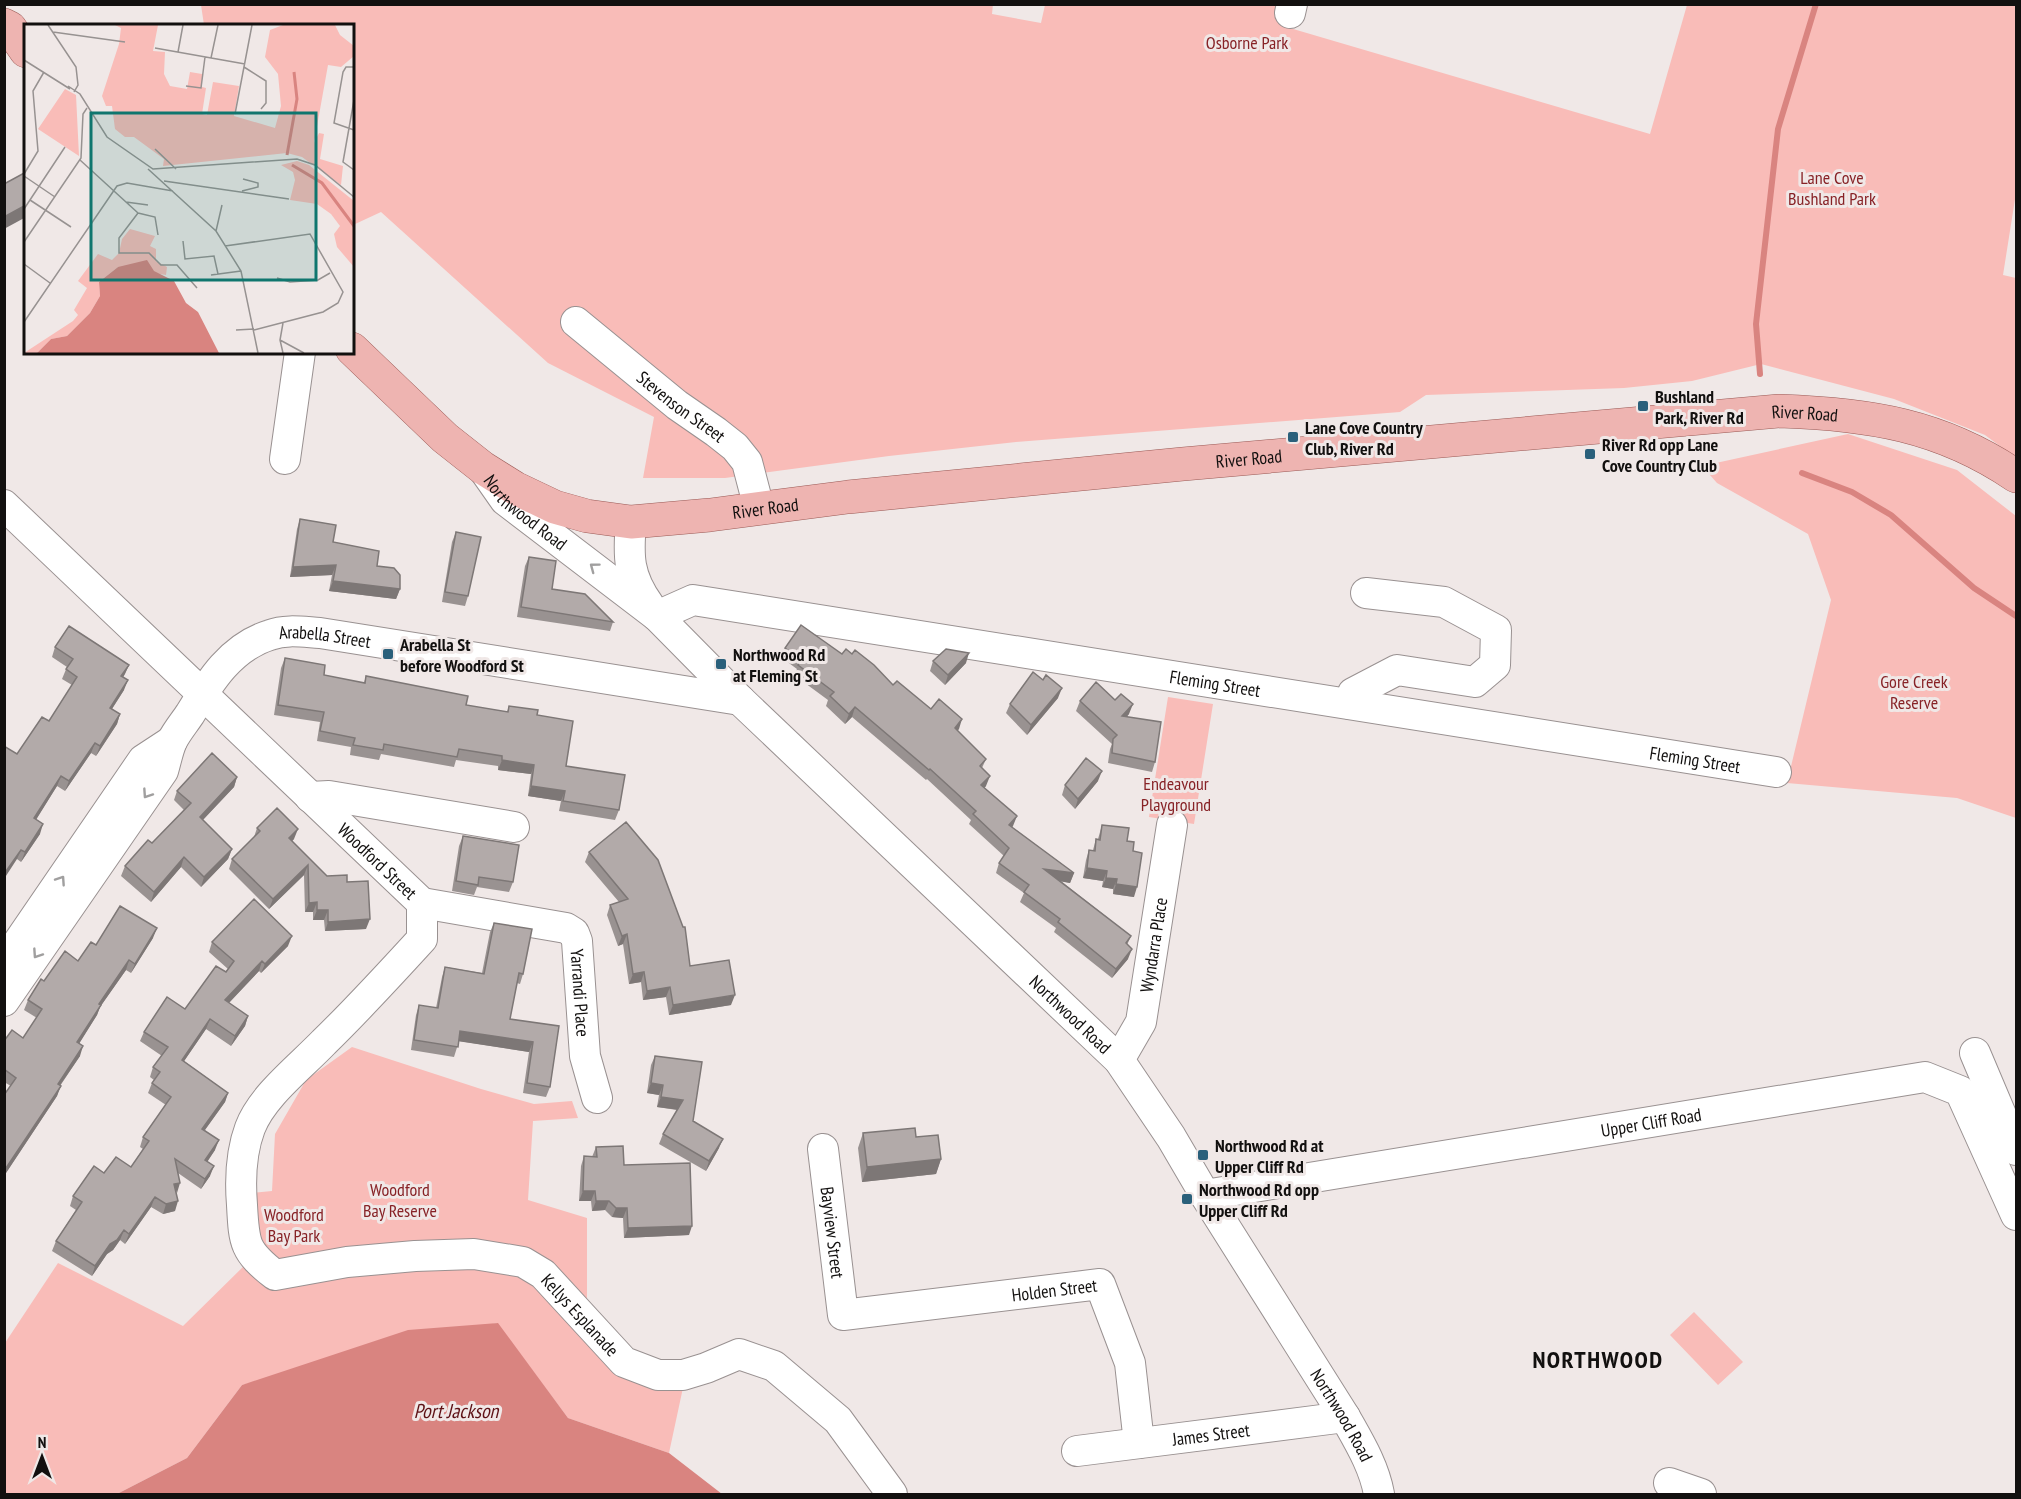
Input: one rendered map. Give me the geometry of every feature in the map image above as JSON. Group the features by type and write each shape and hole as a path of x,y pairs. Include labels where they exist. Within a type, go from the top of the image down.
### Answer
{"main road":[{"name":"Northwood Road","path":"354,351 445,438 483,468"},
{"name":"River Road","path":"483,468 516,488 555,507 587,516 631,522 710,516 759,508 1184,464 1779,411 1851,415 1888,420 1920,429 1972,450 2016,477"}],"street":[{"name":"Stevenson Street","path":"576,322 677,405 735,447 747,462 759,508"},
{"path":"285,459 300,354"},
{"name":"Northwood Road","path":"483,468 505,500 657,616 740,700 1119,1060 1172,1137 1205,1195 1345,1417 1366,1453 1379,1494"},
{"name":"Woodford Street","path":"4,505 422,903 422,939 375,991 265,1102 250,1127 242,1157 241,1194 244,1238 255,1259 275,1275"},
{"name":"Northwood Road","path":"631,522 629,554 634,580 657,616"},
{"path":"1350,704 1353,693 1397,670 1475,682 1495,665 1496,630 1443,603 1366,593"},
{"name":"Fleming Street","path":"657,616 693,600 1776,772"},
{"name":"Arabella Street","path":"4,1001 163,771 172,741 220,669 236,653 252,642 269,635 295,631 320,633 740,700"},
{"name":"Arabella Street","path":"4,963 143,760 172,741"},
{"path":"310,797 329,796 514,827"},
{"name":"Wyndarra Place","path":"1119,1060 1141,1022 1172,825"},
{"name":"Yarrandi Place","path":"422,903 566,927 574,933 577,941 585,1056 597,1098"},
{"path":"1975,1053 2016,1150"},
{"name":"Upper Cliff Road","path":"1205,1195 1925,1077 1960,1091 2016,1215"},
{"name":"Bayview Street","path":"823,1149 843,1315"},
{"name":"Kellys Esplanade","path":"275,1275 347,1262 416,1256 474,1254 524,1262 543,1274 624,1362 658,1375 683,1375 738,1354 774,1366 838,1420 892,1494"},
{"name":"Holden Street","path":"843,1315 1100,1284 1130,1363 1139,1443"},
{"name":"James Street","path":"1077,1451 1345,1417"},
{"path":"1669,1483 1701,1494"}],"green space":[{"path":"993,4 992,14 1041,23 1045,5 1286,5 1283,26 1650,134 1687,5 2016,5 2016,193 2003,275 2016,278 2016,458 1985,435 1894,399 1761,364 1692,381 1624,388 1426,395 1400,412 1016,442 725,478 643,478 654,417 548,363 381,212 354,225 354,24 204,24 201,5"},
{"name":"Gore Creek Reserve","path":"1848,434 1957,470 2016,516 2016,818 1957,798 1787,783 1831,600 1808,534 1717,483 1702,466"},
{"name":"Endeavour Playground","path":"1168,697 1213,704 1194,824 1149,817"},
{"name":"Woodford Bay Reserve","path":"352,1047 534,1104 572,1101 578,1118 533,1121 528,1200 587,1218 587,1298 584,1327 684,1383 669,1453 568,1418 497,1323 242,1385 187,1458 117,1494 5,1494 5,1343 58,1263 183,1326 248,1262 252,1193 272,1191 275,1134 306,1080"},
{"path":"1694,1312 1743,1362 1718,1385 1670,1335"}],"water":[{"name":"Port Jackson","path":"498,1323 568,1418 669,1453 722,1494 117,1494 187,1458 242,1385 408,1330"}],"building":[{"path":"24,173 24,206 4,217 4,184"},
{"path":"300,519 336,525 333,542 379,551 377,566 394,568 400,575 400,589 333,581 336,565 293,567"},
{"path":"456,532 481,537 468,596 445,592"},
{"path":"529,557 556,561 552,589 585,594 613,622 521,607"},
{"path":"801,625 842,654 846,649 852,654 855,650 874,665 893,685 897,681 931,709 939,699 962,719 955,728 986,759 980,766 990,776 981,785 1017,816 1009,825 1074,873 1044,869 1131,936 1126,943 1132,949 1116,969 1058,922 1060,919 1024,892 1029,885 999,863 1009,848 973,814 976,811 930,769 855,707 849,714 830,696 834,692 798,665 801,660 785,648"},
{"path":"69,626 129,665 121,676 128,680 110,708 120,714 100,746 95,743 69,781 61,776 34,818 43,824 25,852 21,850 4,874 4,746 17,754 42,717 49,721 77,677 66,669 73,659 55,647"},
{"path":"946,649 969,653 948,675 933,661"},
{"path":"285,658 325,665 324,675 365,683 366,676 468,696 466,705 508,712 509,706 538,710 537,715 573,721 566,766 625,775 619,810 563,801 565,791 531,786 534,765 502,760 502,756 459,749 457,757 384,744 383,750 353,745 355,738 320,731 324,712 278,705"},
{"path":"1033,672 1043,680 1046,675 1062,688 1031,725 1010,704"},
{"path":"1096,682 1115,700 1121,694 1133,704 1122,716 1161,722 1155,762 1112,753 1113,739 1117,735 1080,701"},
{"path":"212,753 237,777 200,817 232,849 204,877 184,857 154,892 125,866 148,840 152,843 191,803 177,791"},
{"path":"1086,758 1102,771 1078,799 1065,785"},
{"path":"277,808 298,829 289,838 327,876 347,875 347,882 368,881 370,919 328,922 328,910 317,910 317,902 309,903 308,865 273,899 232,859 260,831 257,828"},
{"path":"626,822 658,860 683,927 685,927 690,966 729,960 735,995 673,1005 670,987 647,991 644,972 633,974 627,934 622,936 610,905 628,899 589,852"},
{"path":"1102,825 1129,828 1127,841 1134,842 1133,851 1142,853 1137,887 1116,884 1117,879 1106,878 1107,871 1087,868 1089,850 1095,851 1096,839 1100,840"},
{"path":"463,836 519,845 513,882 479,877 478,885 456,881"},
{"path":"254,899 292,936 265,964 262,961 225,1000 248,1016 235,1036 210,1019 182,1060 228,1093 202,1129 219,1140 205,1160 214,1166 205,1179 175,1159 180,1183 174,1184 178,1201 166,1204 155,1197 129,1234 124,1230 117,1240 110,1244 95,1266 56,1241 82,1202 73,1196 94,1166 104,1173 116,1157 131,1167 149,1141 143,1137 171,1097 152,1083 160,1072 153,1067 168,1047 144,1032 167,997 185,1009 216,966 226,972 234,961 212,942"},
{"path":"120,906 157,928 135,964 129,960 99,1004 101,1005 77,1042 83,1046 58,1084 61,1086 4,1171 4,1095 16,1078 4,1069 4,1041 12,1030 23,1038 42,1009 28,1000 41,979 44,981 65,951 78,961 91,942 96,945"},
{"path":"494,923 532,929 523,974 519,973 510,1019 559,1026 550,1087 527,1083 533,1042 460,1031 458,1047 414,1040 419,1005 438,1008 445,967 484,974"},
{"path":"655,1056 702,1062 693,1121 723,1139 709,1161 663,1134 683,1100 661,1097 663,1085 651,1083"},
{"path":"915,1128 916,1137 938,1135 941,1159 867,1167 863,1133"},
{"path":"623,1146 624,1165 690,1163 692,1226 628,1228 627,1208 616,1208 609,1201 596,1201 595,1191 583,1191 584,1156 597,1157 596,1147"}],"waterway":[{"path":"1760,374 1756,324 1778,129 1816,4"},
{"path":"1802,473 1852,492 1891,515 1974,588 2016,616"}],"place":[{"name":"Bushland Park, River Rd","path":"1643,406"},
{"name":"Lane Cove Country Club, River Rd","path":"1293,437"},
{"name":"River Rd opp Lane Cove Country Club","path":"1590,454"},
{"name":"Arabella St before Woodford St","path":"388,654"},
{"name":"Northwood Rd at Fleming St","path":"721,664"},
{"name":"Northwood Rd at Upper Cliff Rd","path":"1203,1155"},
{"name":"Northwood Rd opp Upper Cliff Rd","path":"1187,1199"}],"district":[{"name":"NORTHWOOD","path":"1598,1359"}],"park label":[{"name":"Osborne Park","path":"1247,42"},
{"name":"Lane Cove Bushland Park","path":"1832,187"},
{"name":"Woodford Bay Park","path":"294,1224"}]}
